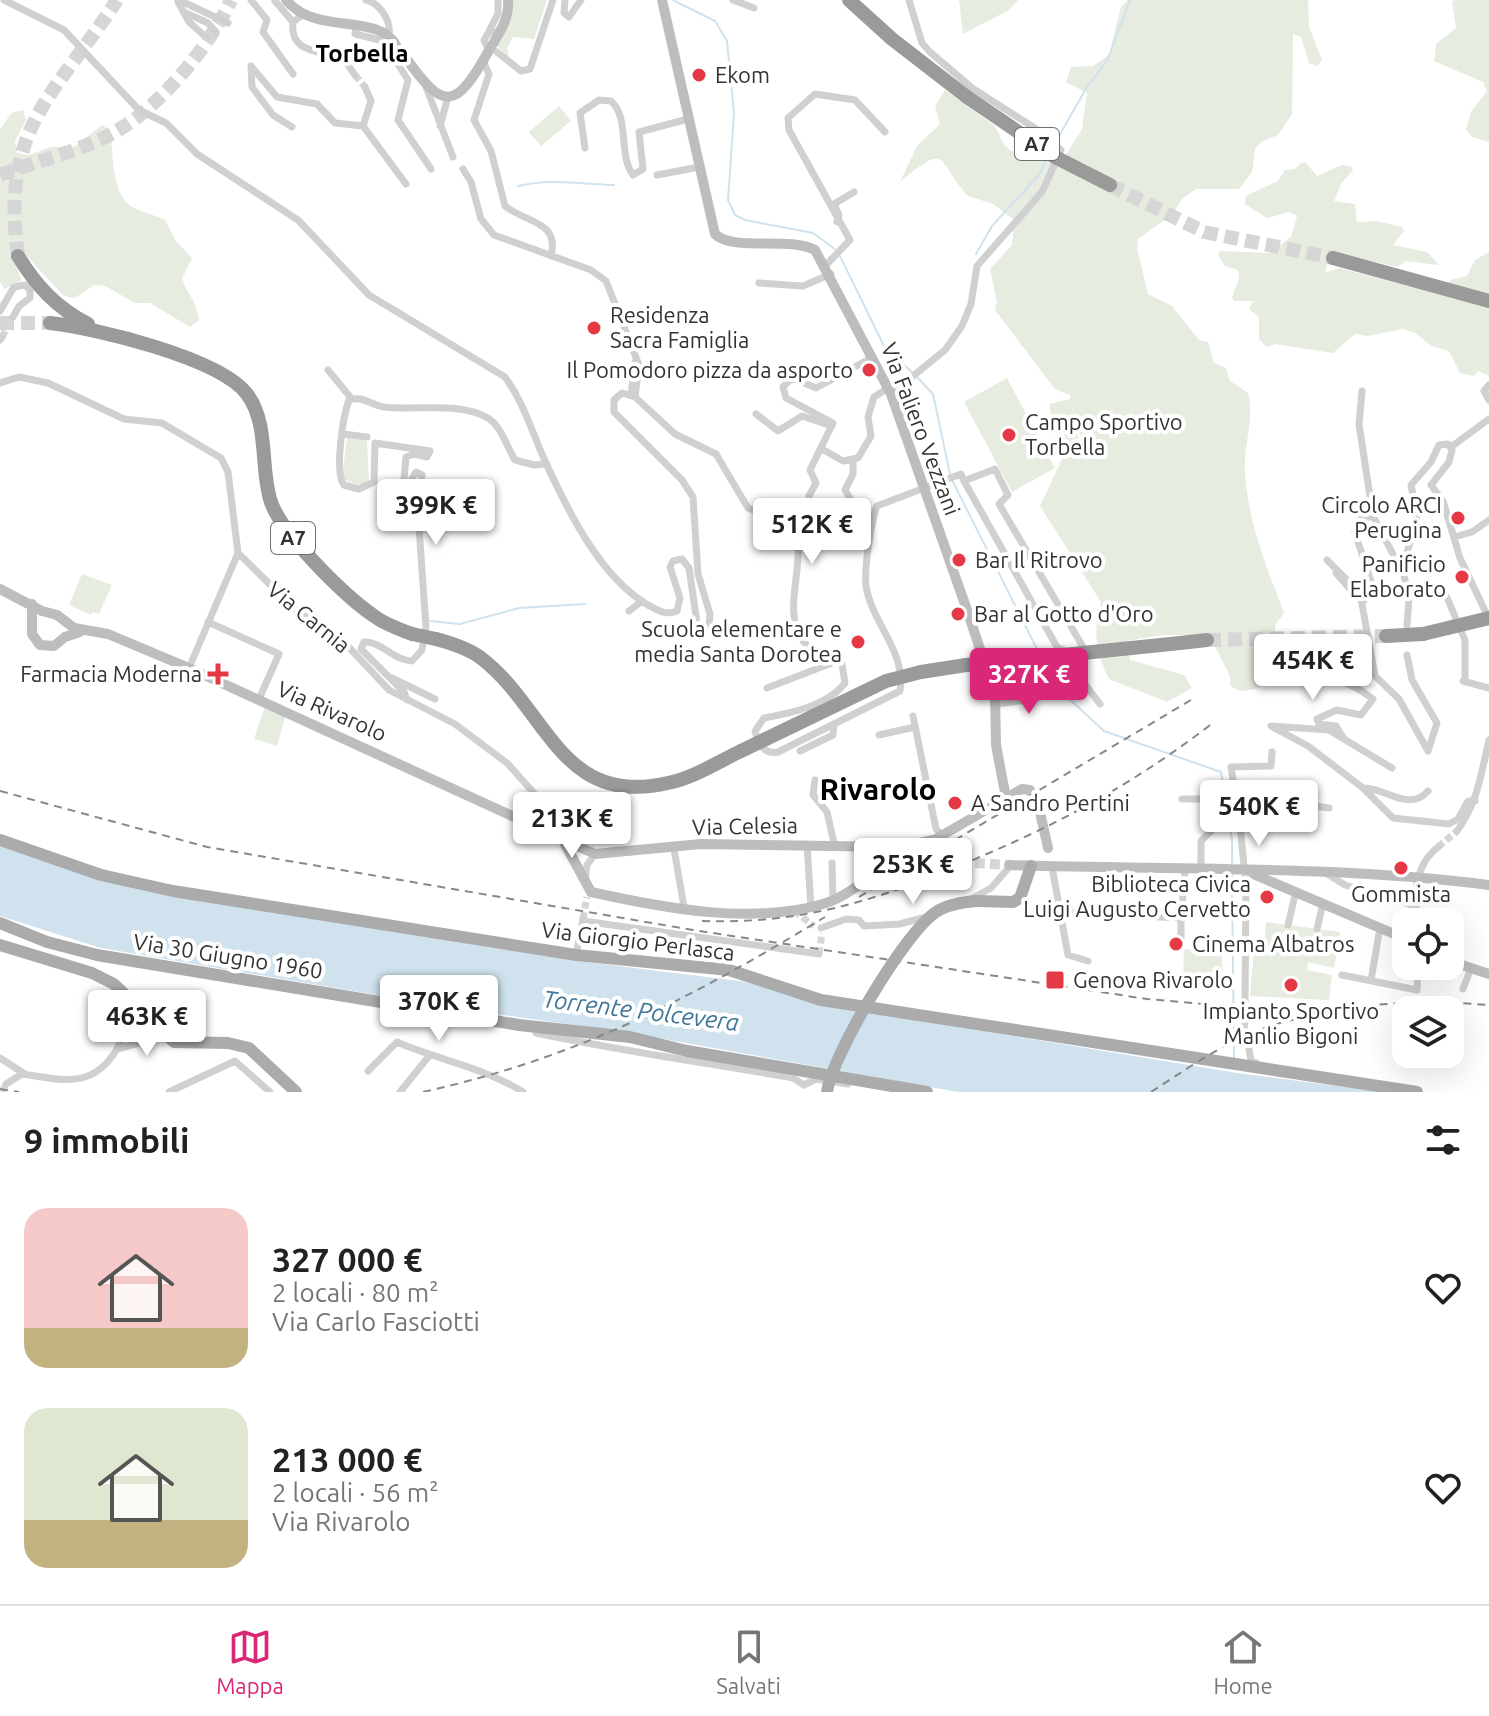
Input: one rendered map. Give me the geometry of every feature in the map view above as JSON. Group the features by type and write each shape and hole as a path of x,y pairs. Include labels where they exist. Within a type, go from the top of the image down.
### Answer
{"highway":[{"name":"A7","path":"849,0 892,39 967,97 1055,157 1110,185"},
{"name":"A7","path":"18,256 29,274 66,312 126,341"},
{"path":"1333,258 1489,301"},
{"name":"A7","path":"50,323 204,363 236,381 255,407 270,499 286,530 361,606 388,625 464,648 490,666 559,751 597,779 627,787 669,783 886,681 921,672 1207,640"},
{"path":"1386,636 1423,634 1489,619"}],"main road":[{"path":"402,61 426,87 448,97 466,88 483,61 494,33 507,18 508,0"},
{"path":"280,1 297,19 356,26 389,34 392,48"},
{"name":"Via Faliero Vezzani","path":"659,2 718,237 727,241 805,245 815,250 830,266 889,391 992,682 996,704 996,745 1006,798"},
{"name":"Via Rivarolo","path":"0,589 46,613 57,615 65,623 82,631 108,634 189,668 595,854"},
{"path":"32,604 32,634 40,645 54,646 65,637 82,631"},
{"path":"34,621 46,613"},
{"path":"65,623 65,637"},
{"name":"Via Celesia","path":"595,854 674,849 701,844 834,843 899,847 943,835 1022,789 1033,794 1050,857"},
{"path":"559,838 585,886 684,907 764,914 811,908 833,901 902,862 960,862"},
{"name":"Via Giorgio Perlasca","path":"0,840 101,875 173,891 576,955 729,970 784,991 821,1000 1417,1092"},
{"path":"925,842 922,850 925,861"},
{"path":"899,847 905,853 902,862"},
{"path":"1010,865 1035,866 1050,857 1065,867 1271,875 1294,871 1419,876 1489,885"},
{"path":"827,1092 833,1069 905,943 921,924 943,908 978,901 1013,902 1020,898 1035,866"},
{"path":"1271,875 1292,889 1392,933"},
{"name":"Via 30 Giugno 1960","path":"0,923 47,942 97,955 519,1025 630,1037 687,1051 927,1092"},
{"path":"0,945 92,973 122,989 165,1036 182,1044 228,1043 249,1048 296,1092"},
{"path":"1464,966 1489,974"},
{"path":"729,970 871,1002 1092,1036 1125,1048"}],"street":[{"path":"4,0 64,30 134,106 171,126 197,154 298,220 369,295 502,375 519,396 547,464 604,567 614,580 642,601 666,613 678,609 680,598 670,567 675,560 682,559 689,568 697,623 703,629 709,626 710,614 698,574 693,497 682,480 614,412 616,397 622,393 633,396 662,425 721,459 748,508 789,521 794,527 796,624 805,644 837,661 845,674 845,683 837,693 803,709 764,718 755,731 758,743 772,753 900,691 899,663 894,646 866,585 873,516 880,503 942,481 995,469 1008,495 999,504 981,512"},
{"path":"178,0 189,22 207,38"},
{"path":"178,0 228,23"},
{"path":"251,0 267,20 264,34 293,74"},
{"path":"366,0 373,2 386,17 389,34"},
{"path":"486,45 483,42 494,33 498,0"},
{"path":"497,52 521,71 530,69 553,0"},
{"path":"565,0 564,13 569,17 581,0"},
{"path":"733,0 754,8"},
{"path":"851,500 841,489 853,474 853,460 871,436 868,417 874,397 909,381 945,350 962,326 977,266 1042,192 1061,150 1041,132 975,90 930,52 922,43 909,0"},
{"path":"186,13 208,23 216,32"},
{"path":"297,19 294,35 305,50 339,58 355,75"},
{"path":"356,26 355,34 380,40 392,48"},
{"path":"402,61 408,80 398,120 431,169"},
{"path":"483,61 489,74 475,113 475,124 490,148 505,206 548,230 553,239 551,256"},
{"path":"292,127 273,115 252,87 250,69 254,66 277,97 316,103 335,123 363,126 406,184"},
{"path":"363,126 371,101 365,87"},
{"path":"426,87 453,157"},
{"path":"759,283 803,286 830,266 850,240 837,222 789,130 788,118 815,94 855,100 885,132"},
{"path":"440,128 448,97"},
{"path":"585,148 580,113 599,100 611,101 618,108 629,169 633,175 643,169 639,132 688,119"},
{"path":"657,175 699,167"},
{"path":"463,169 488,231 499,239 591,270 606,281 635,356 633,396"},
{"path":"837,222 839,215 834,204 854,192"},
{"path":"0,311 14,287 25,285 30,290 30,298 19,306 13,317"},
{"path":"809,496 816,483 810,470 833,420 786,398 782,392 786,383 792,378 816,388 873,357"},
{"path":"328,370 351,398 383,406 438,407 485,416 494,423 517,461 547,464"},
{"path":"0,383 19,377 48,383 124,419 162,423 214,453 228,472 238,553 189,668"},
{"path":"1489,385 1484,391 1489,400"},
{"path":"1362,391 1359,424 1373,516 1395,558 1401,561"},
{"path":"351,398 343,434 339,478 344,485 368,487 375,480 375,443 430,451 427,457 414,454 406,457 404,477 408,485 414,473 422,475 417,499 426,635 421,653 412,661 397,658 371,641 364,642 362,652 404,692 407,700"},
{"path":"756,414 778,431 802,416 832,426"},
{"path":"1401,561 1406,557 1417,518 1412,483 1431,462 1439,445 1451,447 1488,420"},
{"path":"343,434 367,437"},
{"path":"1451,447 1450,460 1431,483 1443,501 1460,558 1489,619"},
{"path":"822,449 839,459 853,460"},
{"path":"960,478 1059,650 1083,647"},
{"path":"996,704 1051,695 1077,677 1086,663 1083,647 999,504"},
{"path":"1362,599 1374,590 1355,533 1361,519 1373,516"},
{"path":"1454,537 1472,532 1489,520"},
{"name":"Via Carnia","path":"238,553 268,586 295,609 344,642 389,690 455,724 507,763 551,812 559,838"},
{"path":"1327,560 1362,599 1376,678 1399,699 1428,751 1438,725 1412,680 1407,655"},
{"path":"1401,561 1409,599 1407,625"},
{"path":"1336,573 1362,599"},
{"path":"1445,593 1465,640 1464,681 1489,688"},
{"path":"629,611 642,601"},
{"path":"208,622 279,654 259,699"},
{"path":"773,632 796,624"},
{"path":"767,688 837,661"},
{"path":"383,674 435,699"},
{"path":"1296,679 1330,676 1351,684 1373,699 1361,715 1337,710 1317,719 1319,724 1334,725 1344,739"},
{"path":"1077,677 1100,704"},
{"path":"913,716 936,829 943,835"},
{"path":"800,751 833,735 834,725"},
{"path":"879,735 915,727"},
{"path":"1392,768 1329,730 1271,727 1308,746 1363,788 1390,816 1440,825 1455,821 1468,801 1475,801"},
{"path":"1457,831 1475,801 1489,740"},
{"path":"1272,752 1271,766 1231,768 1237,804 1257,798 1329,808"},
{"path":"815,780 813,795 827,812 834,843"},
{"path":"1363,788 1412,800 1422,799 1428,791"},
{"path":"1182,799 1206,798 1214,806"},
{"path":"1201,870 1201,841 1217,825"},
{"path":"1240,826 1244,872 1245,1002"},
{"path":"807,844 811,908"},
{"path":"1326,873 1345,885 1415,906 1424,858 1438,847"},
{"path":"674,849 684,907"},
{"path":"585,886 587,865 595,854"},
{"path":"1050,857 1068,955 1088,961"},
{"path":"832,863 833,901"},
{"path":"819,929 849,919 859,920 864,926 914,922 991,888 1010,865"},
{"path":"1181,942 1185,870"},
{"path":"1288,925 1292,889 1286,878 1294,871"},
{"path":"1317,929 1323,903"},
{"path":"1060,912 1181,918"},
{"path":"576,955 583,920 819,954"},
{"path":"1371,980 1380,928"},
{"path":"1463,989 1471,968"},
{"path":"1342,975 1417,990 1417,980"},
{"path":"117,1049 132,999"},
{"path":"536,1033 595,1046 632,1049 793,1078 803,1088 816,1079 846,1084 861,1080"},
{"path":"6,1084 15,1075 25,1074 81,1081 117,1049 165,1036"},
{"path":"368,1071 397,1042 429,1056 505,1080 523,1092"},
{"path":"1249,1046 1253,1062 1366,1080 1376,1086"},
{"path":"400,1092 429,1056"},
{"path":"0,1058 25,1074"},
{"path":"169,1092 235,1061 270,1092"}],"shaded area":[{"path":"512,0 547,0 534,39 513,37 507,48 509,57 497,46 512,15"},
{"path":"959,0 1018,0 1009,10 963,34"},
{"path":"1128,0 1308,0 1309,27 1322,60 1317,66 1309,63 1301,37 1293,34 1292,114 1278,135 1261,142 1255,149 1252,172 1239,189 1196,189 1182,199 1173,214 1138,239 1137,248 1148,294 1172,306 1199,340 1208,342 1214,363 1226,368 1230,381 1248,393 1247,491 1259,544 1284,613 1275,625 1276,673 1271,680 1254,689 1239,690 1230,685 1230,676 1209,635 1162,635 1127,641 1130,660 1184,675 1192,688 1167,702 1109,679 1097,641 1101,602 1040,506 1067,448 1082,444 1071,402 1079,441 1058,445 1049,404 1070,399 1070,395 1055,389 995,310 997,302 990,269 1012,245 1014,220 993,204 968,196 941,160 927,162 900,182 917,146 940,124 935,106 945,90 995,126 1004,145 1011,151 1045,154 1060,164 1082,129 1087,93 1066,82 1071,67 1093,66 1109,55 1121,7"},
{"path":"1489,0 1489,142 1472,137 1466,129 1471,112 1487,91 1483,82 1434,61 1436,44 1456,28 1452,2"},
{"path":"559,106 571,121 541,146 529,132"},
{"path":"23,110 26,120 15,141 17,153 29,155 51,147 74,147 102,125 111,131 117,184 126,202 165,220 175,240 192,258 182,279 199,320 190,327 150,303 135,303 105,286 94,285 75,298 64,296 21,250 10,254 22,280 4,289 0,281 0,130 11,113"},
{"path":"1306,163 1317,176 1342,165 1351,166 1353,170 1341,184 1334,201 1355,204 1357,222 1377,221 1402,227 1404,231 1393,245 1427,252 1439,265 1406,261 1397,267 1330,251 1325,273 1339,268 1442,295 1450,280 1467,276 1475,260 1489,252 1489,376 1478,371 1474,376 1460,373 1449,351 1432,346 1415,333 1403,329 1368,336 1355,334 1333,353 1276,344 1267,347 1259,339 1259,317 1249,309 1253,301 1234,301 1232,297 1239,279 1238,270 1225,266 1218,255 1220,251 1269,253 1291,237 1297,216 1289,212 1267,218 1245,204 1246,196 1278,181 1285,170 1295,169"},
{"name":"Campo Sportivo Torbella","path":"1007,378 1055,468 1012,492 964,402"},
{"path":"347,438 367,441 369,482 359,485 342,479"},
{"path":"82,574 112,585 99,614 92,612 91,615 69,605"},
{"path":"265,706 286,714 277,746 254,739"},
{"path":"1266,922 1340,932 1334,968 1308,962 1307,970 1332,975 1329,1000 1250,996 1255,938 1265,938"},
{"path":"1184,949 1222,951 1223,987 1183,985"}],"water":[{"name":"Torrente Polcevera","path":"0,844 280,912 569,960 740,981 886,1015 1237,1073 1385,1092 958,1092 636,1034 441,1006 101,948 0,916"}],"waterway":[{"path":"673,0 715,21 727,41 734,113 728,200 735,215 745,220 813,233 835,249"},
{"path":"1055,143 1087,87 1107,61 1130,0"},
{"path":"976,254 992,226 1039,175 1047,159"},
{"path":"518,186 555,182 614,185"},
{"path":"839,254 885,348 913,373"},
{"path":"917,377 933,394 950,474"},
{"path":"952,480 1039,653"},
{"path":"430,621 460,624 519,608 585,604"},
{"path":"1043,663 1059,688"},
{"path":"1063,693 1104,731 1221,772 1232,840 1232,864"},
{"path":"1232,875 1234,1060"}],"tunnel":[{"path":"18,256 15,212 17,175 25,143 54,89 117,0"},
{"path":"0,175 93,143 136,118 184,72 231,0"},
{"path":"388,51 398,64"},
{"path":"355,75 365,87"},
{"path":"1110,185 1204,232 1333,258"},
{"path":"2,337 13,317"},
{"path":"0,323 50,323"},
{"path":"1207,640 1386,636"},
{"path":"1214,806 1217,825"},
{"path":"1237,806 1240,826"},
{"path":"1438,847 1457,831"},
{"path":"960,862 1009,865"},
{"path":"583,919 587,897"},
{"path":"794,911 814,926"},
{"path":"819,954 822,933"},
{"path":"1245,1002 1245,1019"},
{"path":"1244,1031 1245,1045"},
{"path":"1252,1031 1252,1045"},
{"path":"2,1092 6,1084"}],"railway":[{"path":"859,897 1196,697"},
{"path":"702,921 741,921 815,912 919,882 1019,840 1078,811 1160,761 1214,722"},
{"path":"0,791 207,847 693,930 1147,999 1283,1011 1432,1001 1489,1005"},
{"path":"423,1092 533,1061 632,1022 727,974 825,917"},
{"path":"1151,1092 1241,1038 1302,1018"},
{"path":"0,1089 19,1092"}],"place":[{"name":"Ekom","path":"699,75"},
{"name":"Residenza Sacra Famiglia","path":"594,328"},
{"name":"Il Pomodoro pizza da asporto","path":"869,370"},
{"name":"Campo Sportivo Torbella","path":"1009,435"},
{"name":"Circolo ARCI Perugina","path":"1458,518"},
{"name":"Bar Il Ritrovo","path":"959,560"},
{"name":"Panificio Elaborato","path":"1462,577"},
{"name":"Bar al Gotto d'Oro","path":"958,614"},
{"name":"Scuola elementare e media Santa Dorotea","path":"858,642"},
{"name":"Farmacia Moderna","path":"218,674"},
{"name":"A Sandro Pertini","path":"955,803"},
{"name":"Gommista","path":"1401,868"},
{"name":"Biblioteca Civica Luigi Augusto Cervetto","path":"1267,897"},
{"name":"Cinema Albatros","path":"1176,944"},
{"name":"Genova Rivarolo","path":"1055,980"},
{"name":"Impianto Sportivo Manlio Bigoni","path":"1291,985"}],"district":[{"name":"Torbella","path":"362,54"},
{"name":"Rivarolo","path":"878,790"}]}
